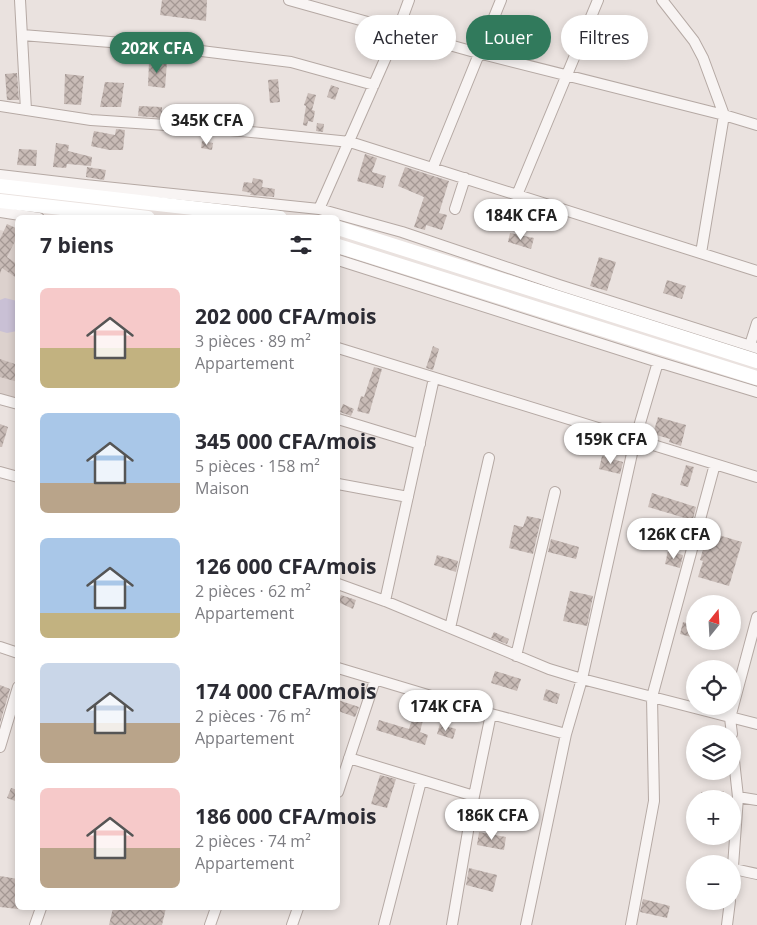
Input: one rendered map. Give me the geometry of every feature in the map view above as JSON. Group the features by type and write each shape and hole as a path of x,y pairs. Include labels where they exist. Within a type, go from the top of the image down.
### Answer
{"street":[{"path":"20,0 26,110"},
{"path":"289,0 355,18"},
{"path":"403,15 408,0"},
{"path":"494,15 501,0"},
{"path":"518,195 598,0"},
{"path":"677,0 665,4 694,41 703,58 724,115 701,253"},
{"path":"22,35 161,46 291,62 374,85"},
{"path":"319,209 385,60"},
{"path":"433,167 475,60"},
{"path":"507,60 724,115 757,126"},
{"path":"0,106 91,120 211,128 350,142 757,271"},
{"path":"0,175 85,186 319,209 402,232 560,285 753,346 757,323"},
{"path":"455,209 466,178"},
{"path":"0,186 254,215"},
{"path":"0,201 122,215"},
{"path":"0,212 20,215"},
{"path":"340,229 757,361"},
{"path":"397,246 402,232"},
{"path":"340,247 757,378"},
{"path":"340,261 757,392"},
{"path":"340,349 757,477"},
{"path":"526,925 566,734 582,679 635,440 658,362"},
{"path":"385,601 434,378"},
{"path":"0,399 15,403"},
{"path":"340,419 420,444"},
{"path":"450,628 489,458"},
{"path":"631,925 654,800 652,697 715,464"},
{"path":"0,472 15,475"},
{"path":"340,484 408,497"},
{"path":"516,656 554,492"},
{"path":"340,585 385,601 549,669 757,724"},
{"path":"731,725 730,718 757,617"},
{"path":"0,647 15,652"},
{"path":"340,669 491,714 566,734"},
{"path":"340,786 376,680"},
{"path":"0,747 3,729 15,695"},
{"path":"452,925 474,796 491,714"},
{"path":"349,758 474,796"},
{"path":"384,925 422,781"},
{"path":"741,797 757,800"},
{"path":"741,871 757,874"},
{"path":"35,925 40,910"},
{"path":"210,925 215,910"},
{"path":"292,925 297,910"},
{"path":"727,925 729,910"}],"shaded area":[{"path":"0,230 15,234 15,398 0,394"},
{"path":"5,298 15,300 15,331 7,333 0,331 0,300"}],"building":[{"path":"162,0 207,0 206,21 160,15"},
{"path":"149,62 167,62 165,88 148,86"},
{"path":"17,73 19,100 7,100 5,74"},
{"path":"65,74 84,76 81,105 64,104"},
{"path":"278,79 280,102 270,103 268,80"},
{"path":"105,82 124,83 121,107 100,107"},
{"path":"331,85 339,88 335,100 327,97"},
{"path":"308,93 316,95 312,110 315,111 313,122 308,121 307,126 303,125 306,106 304,105"},
{"path":"139,106 162,107 162,118 138,116"},
{"path":"317,123 324,124 323,132 316,131"},
{"path":"116,129 125,130 123,150 109,150 91,146 94,131 115,135"},
{"path":"202,141 213,143 212,150 201,148"},
{"path":"56,143 69,145 68,151 92,157 91,166 67,164 66,168 53,167"},
{"path":"19,149 37,150 36,166 17,165"},
{"path":"365,154 377,158 372,172 386,176 383,188 357,181"},
{"path":"87,167 106,170 104,180 86,177"},
{"path":"405,167 449,181 439,213 447,215 442,230 426,225 425,230 414,227 424,197 398,186"},
{"path":"253,178 263,180 262,187 275,189 274,197 250,195 251,193 242,191 244,182 252,183"},
{"path":"7,224 15,228 15,241 7,257 15,263 15,277 2,268 0,274 0,239"},
{"path":"510,233 534,238 531,249 508,242"},
{"path":"599,257 616,262 607,291 590,286"},
{"path":"667,280 686,286 682,299 663,293"},
{"path":"433,346 439,349 433,370 426,368"},
{"path":"0,359 15,364 15,381 0,377"},
{"path":"374,367 382,369 369,414 357,411 361,396 364,397"},
{"path":"343,404 354,409 351,416 340,412"},
{"path":"658,417 686,425 681,446 669,442 670,439 653,434"},
{"path":"0,424 8,427 2,447 0,447"},
{"path":"602,456 623,462 620,474 599,469"},
{"path":"686,465 694,467 688,487 680,485"},
{"path":"652,493 696,507 691,527 683,524 685,518 648,507"},
{"path":"527,516 541,519 533,554 509,548 514,525 523,527"},
{"path":"708,532 742,542 729,586 698,577 703,561 700,560"},
{"path":"551,539 579,547 576,559 548,552"},
{"path":"668,551 683,555 680,568 665,564"},
{"path":"437,555 458,561 456,572 434,565"},
{"path":"570,591 593,596 587,626 563,621"},
{"path":"341,595 356,600 353,609 340,603"},
{"path":"683,622 686,623 686,636 680,634"},
{"path":"494,632 509,639 507,644 491,638"},
{"path":"495,671 521,679 517,691 491,683"},
{"path":"0,685 10,689 0,723"},
{"path":"546,689 560,694 557,704 543,700"},
{"path":"340,701 359,707 355,717 340,712"},
{"path":"415,709 425,712 420,732 428,735 425,745 376,730 379,720 409,729"},
{"path":"440,724 456,729 453,739 437,734"},
{"path":"380,775 396,779 387,808 371,804"},
{"path":"11,788 15,789 15,801 7,798"},
{"path":"479,832 506,837 504,850 477,845"},
{"path":"469,868 497,875 493,892 466,885"},
{"path":"0,876 15,878 15,909 0,907"},
{"path":"643,899 670,906 667,918 640,912"},
{"path":"113,910 166,910 162,925 109,925"}]}
